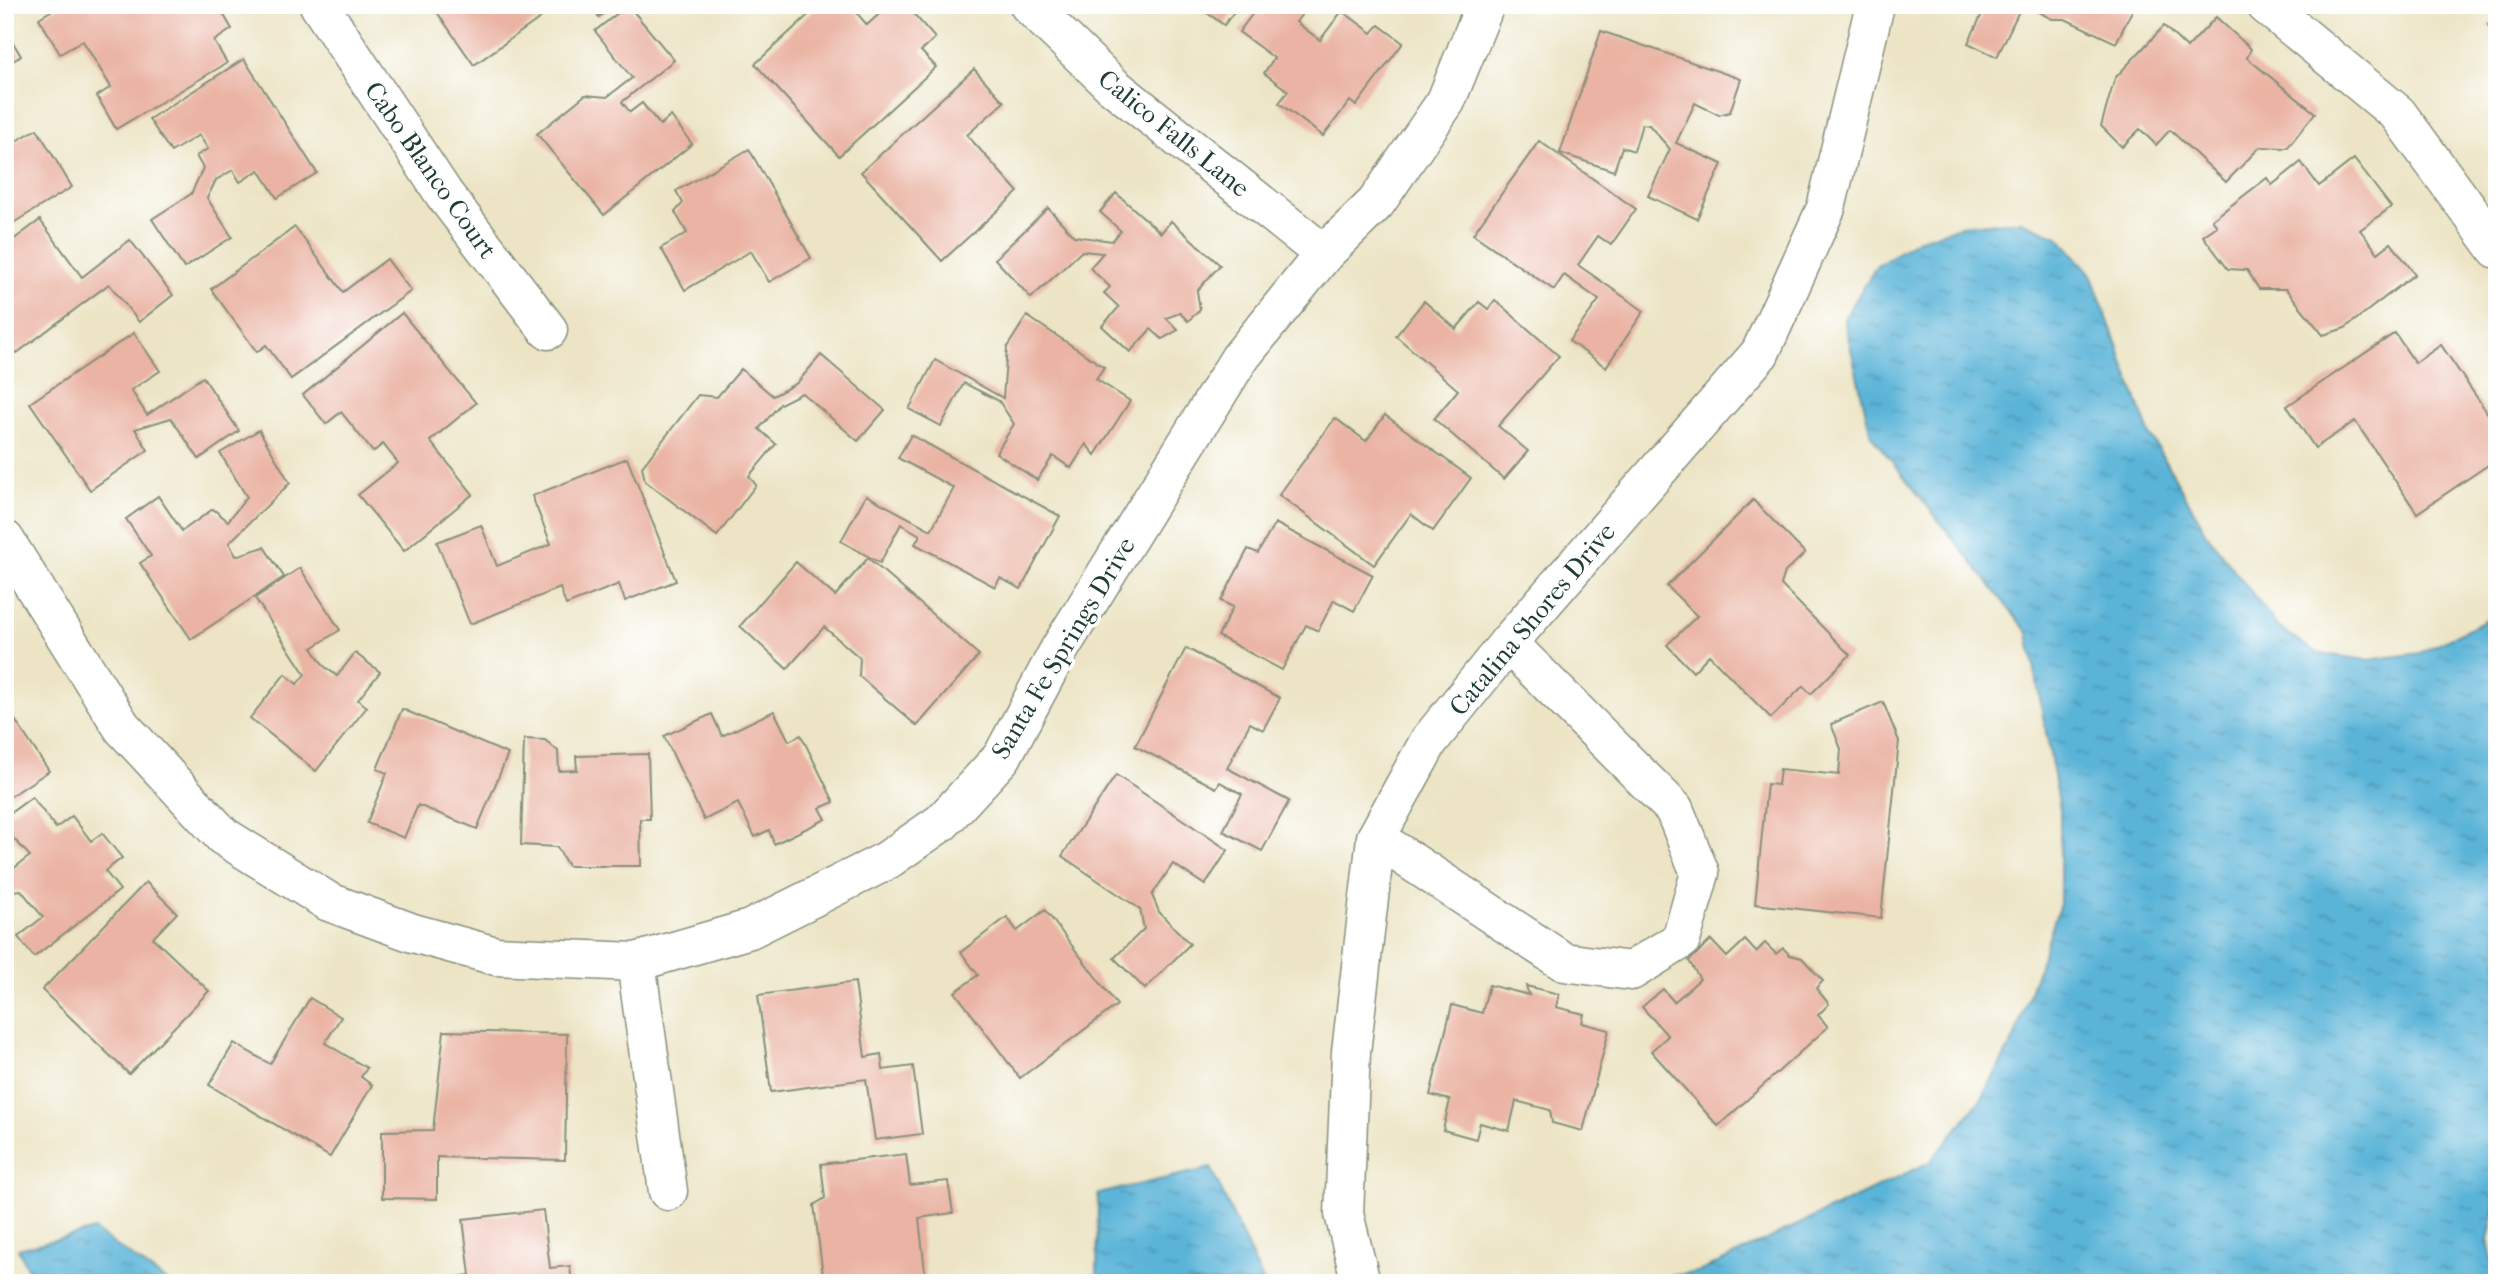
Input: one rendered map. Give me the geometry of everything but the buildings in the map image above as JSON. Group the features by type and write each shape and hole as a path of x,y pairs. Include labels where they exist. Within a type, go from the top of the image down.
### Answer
{"street":[{"name":"Cabo Blanco Court","path":"320,5 444,194 548,330"},
{"name":"Calico Falls Lane","path":"1029,5 1113,86 1324,254"},
{"name":"Santa Fe Springs Drive","path":"5,540 122,727 223,836 329,902 413,933 496,956 636,962 750,929 886,861 942,822 1002,757 1059,650 1239,359 1324,254 1377,203 1446,101 1485,5"},
{"path":"2266,5 2398,114 2497,249"},
{"name":"Catalina Shores Drive","path":"1361,1283 1344,1214 1351,1052 1376,838 1429,741 1508,643 1760,353 1826,208 1867,7"},
{"path":"1376,838 1564,962 1631,971 1681,940 1700,873 1674,809 1508,643"},
{"path":"636,962 668,1191"}],"water":[{"path":"2021,221 2058,236 2091,274 2149,433 2209,537 2278,627 2317,653 2367,660 2420,653 2497,614 2497,1197 2488,1240 2497,1283 1620,1283 1699,1272 1930,1162 1982,1098 2014,1039 2060,904 2060,809 2028,633 1871,435 1844,319 1876,267 1917,240 1964,225"},
{"path":"1211,1168 1264,1283 1097,1283 1098,1194"},
{"path":"94,1230 169,1283 35,1283 18,1249"}]}
